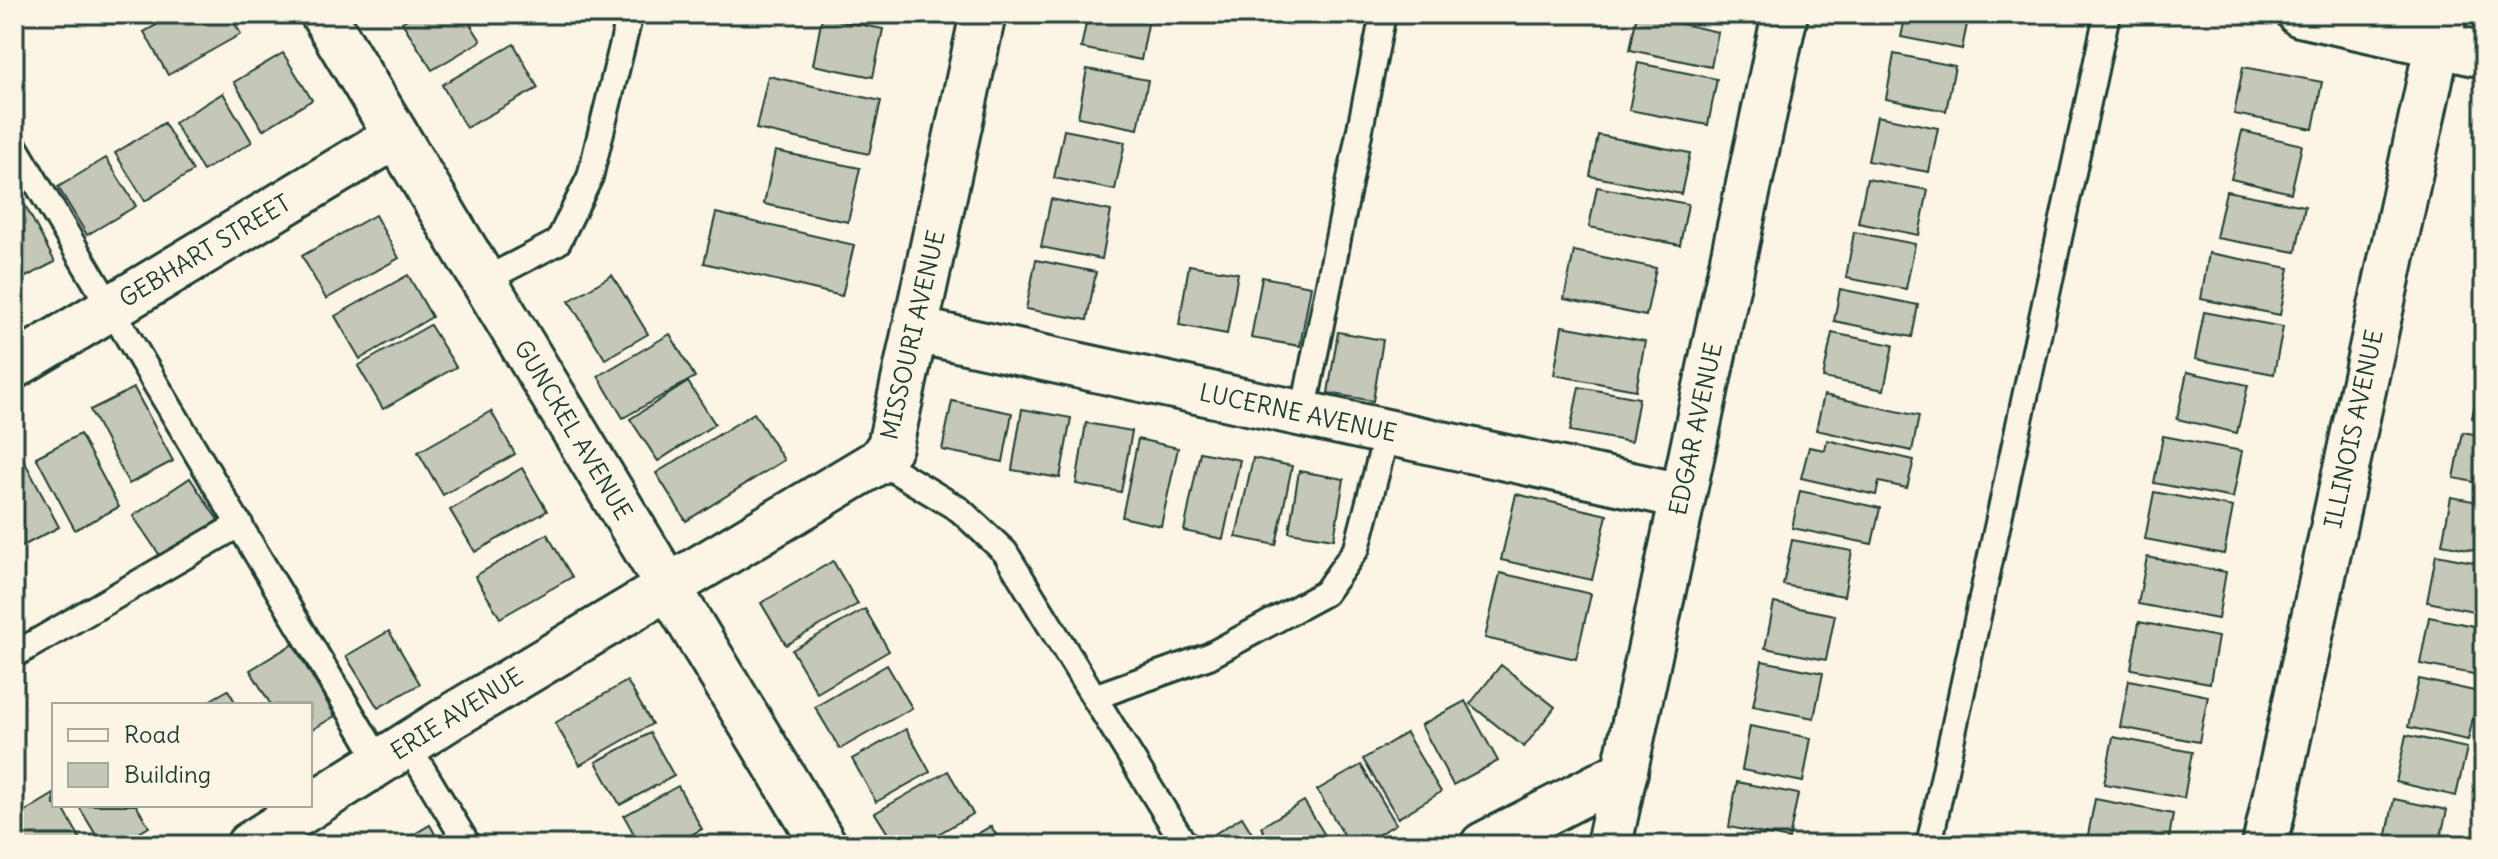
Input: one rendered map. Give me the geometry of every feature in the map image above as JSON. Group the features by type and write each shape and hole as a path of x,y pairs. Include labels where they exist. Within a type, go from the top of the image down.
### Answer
{"street":[{"name":"GUNCKEL AVENUE","path":"323,14 824,845"},
{"name":"MISSOURI AVENUE","path":"668,587 879,461 890,446 983,14"},
{"name":"EDGAR AVENUE","path":"1609,845 1785,14"},
{"path":"2300,14 2440,29 2484,55"},
{"name":"ILLINOIS AVENUE","path":"2265,845 2440,29"},
{"name":"GEBHART STREET","path":"14,366 396,136"},
{"name":"LUCERNE AVENUE","path":"915,330 1682,496"},
{"name":"ERIE AVENUE","path":"312,805 668,587"},
{"path":"1483,845 1625,772"},
{"name":"ERIE AVENUE","path":"249,845 309,807"}],"lane":[{"path":"483,281 558,242 590,177 630,14"},
{"path":"1303,414 1383,14"},
{"path":"1929,845 2107,14"},
{"path":"14,145 240,524 394,753 468,845"},
{"path":"1094,697 1209,656 1325,593 1357,548 1387,432"},
{"path":"879,461 960,510 1005,552 1185,845"},
{"path":"14,655 240,524"}],"building":[{"path":"176,14 229,14 241,34 168,75 144,32"},
{"path":"416,14 464,14 481,41 432,70 402,22"},
{"path":"1088,14 1150,14 1141,60 1081,48"},
{"path":"1637,14 1718,32 1711,67 1630,50"},
{"path":"1906,14 1969,14 1962,49 1901,37"},
{"path":"822,17 883,29 873,77 813,65"},
{"path":"514,44 538,88 466,128 442,85"},
{"path":"283,53 312,100 263,130 234,82"},
{"path":"1894,54 1955,66 1946,111 1886,99"},
{"path":"1638,63 1717,79 1708,125 1629,110"},
{"path":"2243,67 2322,82 2313,129 2234,114"},
{"path":"1087,69 1148,80 1138,129 1078,117"},
{"path":"768,76 881,101 869,154 756,129"},
{"path":"223,93 252,142 203,171 174,123"},
{"path":"1877,116 1938,128 1929,172 1868,161"},
{"path":"164,123 193,171 145,201 115,153"},
{"path":"1064,130 1125,142 1115,190 1054,178"},
{"path":"2242,131 2302,145 2291,193 2231,179"},
{"path":"1598,135 1690,153 1681,194 1590,176"},
{"path":"775,151 860,168 848,222 764,204"},
{"path":"106,158 136,206 87,235 58,187"},
{"path":"1867,179 1928,190 1919,235 1858,223"},
{"path":"1597,187 1688,204 1680,245 1589,227"},
{"path":"14,189 55,262 14,283"},
{"path":"2226,191 2305,206 2296,252 2216,238"},
{"path":"1051,199 1111,211 1102,259 1041,247"},
{"path":"716,213 854,245 842,296 704,263"},
{"path":"375,215 399,258 326,299 302,256"},
{"path":"1854,232 1915,244 1906,289 1846,278"},
{"path":"1574,251 1656,268 1646,316 1564,299"},
{"path":"2209,253 2289,268 2280,315 2201,299"},
{"path":"1036,260 1096,272 1087,320 1026,309"},
{"path":"1189,265 1238,273 1227,334 1179,325"},
{"path":"408,275 432,317 360,359 335,316"},
{"path":"612,275 648,334 605,359 569,301"},
{"path":"1262,277 1311,286 1300,346 1251,338"},
{"path":"1840,289 1918,305 1912,337 1834,321"},
{"path":"2204,312 2283,327 2274,374 2195,359"},
{"path":"430,325 456,367 383,409 358,366"},
{"path":"1562,326 1645,341 1636,390 1554,375"},
{"path":"1338,332 1383,340 1373,401 1328,393"},
{"path":"1832,333 1893,345 1884,390 1823,378"},
{"path":"670,334 695,377 623,418 598,376"},
{"path":"2484,370 2484,420 2472,418"},
{"path":"2187,372 2248,385 2237,433 2177,419"},
{"path":"688,382 715,424 658,461 630,419"},
{"path":"1579,387 1639,398 1631,442 1570,431"},
{"path":"134,388 173,461 129,484 90,410"},
{"path":"1824,395 1919,416 1912,451 1816,430"},
{"path":"952,401 1012,413 1003,462 942,450"},
{"path":"1022,409 1071,418 1060,478 1012,470"},
{"path":"491,411 515,454 443,495 418,452"},
{"path":"754,413 784,460 686,521 656,473"},
{"path":"1086,423 1132,431 1121,492 1076,484"},
{"path":"2463,432 2484,436 2484,484 2454,478"},
{"path":"80,434 119,507 75,530 36,457"},
{"path":"2163,436 2242,451 2233,498 2154,483"},
{"path":"1138,439 1178,448 1161,526 1122,517"},
{"path":"1827,440 1914,460 1907,488 1879,482 1876,495 1801,478 1809,447 1825,450"},
{"path":"1200,452 1240,460 1223,539 1184,531"},
{"path":"20,453 59,527 15,550 14,457"},
{"path":"1253,458 1292,466 1276,545 1236,537"},
{"path":"522,468 547,511 475,552 450,510"},
{"path":"1299,471 1344,479 1334,539 1289,532"},
{"path":"190,478 218,520 161,557 133,516"},
{"path":"1800,491 1880,508 1872,544 1792,528"},
{"path":"2154,492 2233,507 2224,554 2145,539"},
{"path":"1516,494 1607,515 1592,580 1501,560"},
{"path":"2451,497 2484,503 2484,552 2442,544"},
{"path":"547,534 572,577 500,618 475,576"},
{"path":"1792,540 1852,551 1844,596 1783,585"},
{"path":"2436,555 2484,564 2484,613 2427,602"},
{"path":"2147,557 2226,572 2218,619 2138,604"},
{"path":"833,561 858,604 786,645 761,603"},
{"path":"1500,573 1591,594 1576,659 1485,638"},
{"path":"1774,603 1835,615 1826,660 1765,648"},
{"path":"865,609 889,651 817,693 792,650"},
{"path":"2429,617 2484,628 2484,676 2420,664"},
{"path":"2139,622 2218,637 2210,683 2131,669"},
{"path":"389,631 420,684 378,708 346,656"},
{"path":"293,644 335,716 312,730 312,703 270,703 250,670"},
{"path":"1762,661 1823,673 1814,718 1753,706"},
{"path":"887,665 912,708 840,749 815,707"},
{"path":"1501,665 1555,707 1524,747 1470,704"},
{"path":"2419,679 2479,692 2468,740 2408,727"},
{"path":"2129,680 2208,696 2199,742 2120,727"},
{"path":"627,681 652,724 580,765 555,723"},
{"path":"228,690 236,703 205,703"},
{"path":"1465,701 1498,761 1453,785 1421,725"},
{"path":"1750,726 1811,738 1803,782 1742,770"},
{"path":"906,729 930,772 876,802 852,759"},
{"path":"650,733 674,776 620,805 596,762"},
{"path":"1406,733 1441,792 1398,818 1363,759"},
{"path":"2406,735 2467,748 2456,796 2396,782"},
{"path":"2113,737 2192,752 2184,798 2104,784"},
{"path":"1361,765 1396,824 1360,845 1350,845 1317,790"},
{"path":"948,771 973,814 919,845 895,845 875,813"},
{"path":"1737,782 1798,794 1789,839 1729,827"},
{"path":"678,786 702,829 673,845 640,845 624,816"},
{"path":"52,795 52,807 62,807 84,845 27,845 14,824 14,818"},
{"path":"2095,799 2173,814 2168,845 2086,845"},
{"path":"2394,799 2447,810 2439,845 2385,845"},
{"path":"1304,801 1331,845 1272,845 1261,827"},
{"path":"79,807 137,807 149,827 119,845 102,845"},
{"path":"1242,817 1259,845 1201,845 1200,843"},
{"path":"430,825 441,845 396,845"},
{"path":"991,826 1002,845 959,845"}]}
